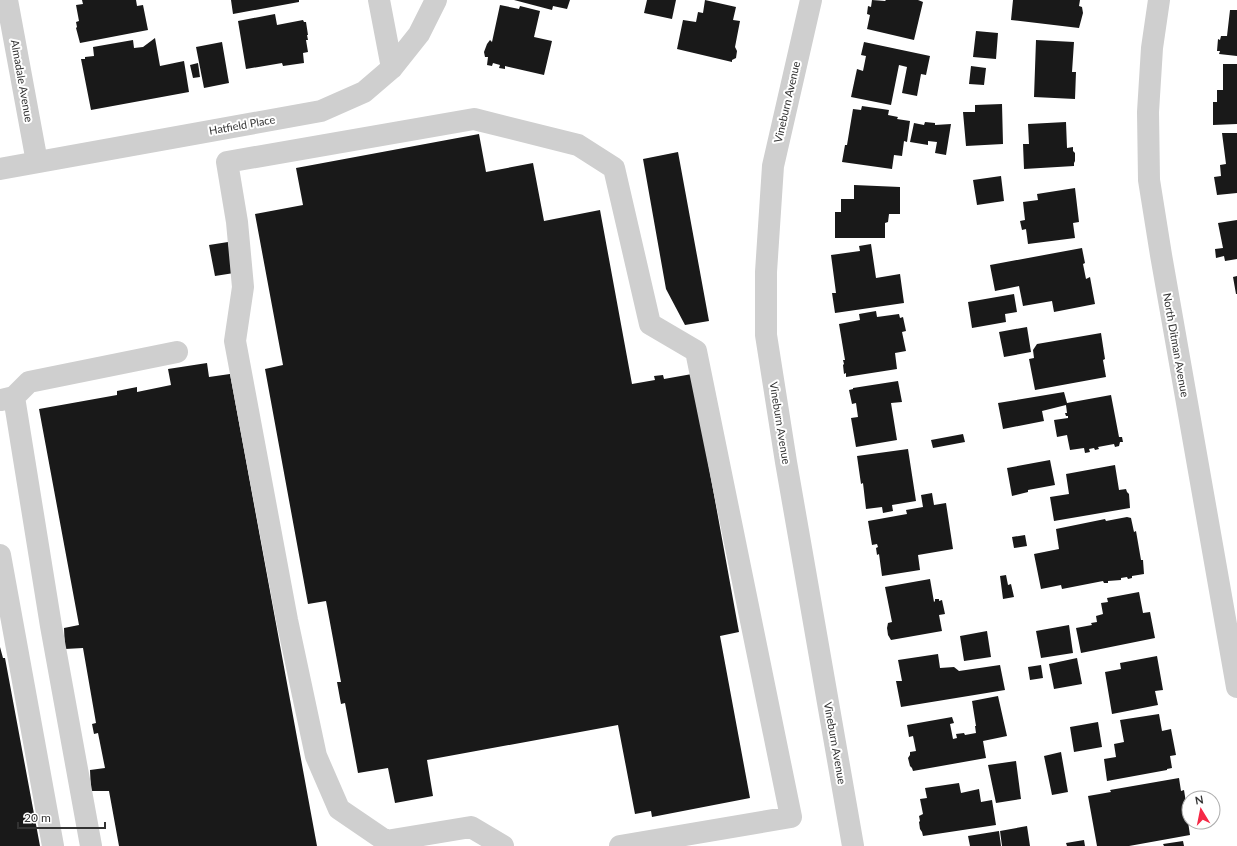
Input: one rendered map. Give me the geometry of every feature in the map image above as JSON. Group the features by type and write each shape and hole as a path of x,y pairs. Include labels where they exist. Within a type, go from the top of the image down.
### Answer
{"street":[{"name":"Almadale Avenue","path":"7,0 37,162"},
{"path":"379,0 392,68"},
{"name":"Hatfield Place","path":"0,169 321,110 364,92 392,68 419,34 436,0"},
{"name":"Vineburn Avenue","path":"811,0 773,166 766,272 766,335 786,462 854,846"},
{"name":"North Ditman Avenue","path":"1159,0 1152,55 1148,112 1148,180 1237,687"},
{"path":"503,846 471,828 386,842 339,809 316,756 287,620 235,341 242,287 237,222 227,162 474,119 578,144 614,168 650,324 696,351 791,817 620,846"},
{"path":"91,846 51,626 7,399 29,382 177,352"},
{"path":"0,555 53,846"}],"building":[{"path":"82,0 136,0 137,6 143,5 148,30 80,43 76,28 76,22 79,21 76,5 83,4"},
{"path":"231,0 299,0 299,2 233,14"},
{"path":"514,0 570,0 567,9 553,6 552,10"},
{"path":"647,0 676,0 672,19 644,13"},
{"path":"705,0 736,7 733,20 740,21 735,47 737,51 736,58 732,60 732,62 677,49 683,20 696,22 698,12 703,13"},
{"path":"872,0 918,0 923,2 914,40 867,29 870,15 867,14 868,6 871,7"},
{"path":"1013,0 1080,0 1079,6 1082,7 1083,13 1079,28 1011,20"},
{"path":"500,5 519,9 520,6 540,11 534,37 552,41 544,75 505,66 505,69 499,68 500,65 493,63 492,66 487,65 488,57 485,57 484,52 490,40 492,42"},
{"path":"1230,10 1237,10 1237,56 1219,54 1220,51 1217,51 1218,39 1220,40 1221,36 1227,36"},
{"path":"275,14 277,25 303,20 306,22 308,52 303,53 304,63 283,66 282,63 246,69 238,21"},
{"path":"976,31 998,33 996,59 973,57"},
{"path":"155,38 160,66 184,61 189,92 91,110 81,59 94,56 93,47 133,40 134,48 143,47"},
{"path":"1036,40 1074,42 1072,72 1076,72 1075,99 1034,97"},
{"path":"222,42 229,83 204,88 196,47"},
{"path":"864,42 930,56 926,75 921,74 917,96 902,93 907,67 899,65 891,105 851,97 857,69 863,71 866,56 861,55"},
{"path":"198,63 200,77 193,78 190,65"},
{"path":"1223,64 1237,64 1237,124 1213,125 1213,102 1217,102 1217,90 1223,90"},
{"path":"971,66 986,68 984,85 969,84"},
{"path":"1002,104 1003,144 966,146 963,112 975,112 975,105"},
{"path":"862,106 889,110 888,115 898,117 897,119 910,121 907,142 904,141 902,156 894,155 892,169 842,162 845,145 847,145 853,109 861,110"},
{"path":"925,122 935,123 935,125 951,124 946,155 935,153 937,142 928,141 928,145 910,142 914,123 924,125"},
{"path":"1066,122 1067,148 1073,147 1073,151 1075,153 1074,166 1024,169 1023,144 1029,144 1028,124"},
{"path":"1222,133 1237,133 1237,193 1217,195 1214,177 1221,176 1220,165 1226,164"},
{"path":"479,134 486,172 533,163 544,221 600,210 632,384 655,380 654,376 663,375 664,379 692,374 739,632 720,636 750,798 652,817 651,811 635,814 618,725 427,760 433,796 395,803 388,768 358,773 345,703 341,704 337,682 341,682 326,601 308,604 265,369 283,365 255,214 303,205 296,168"},
{"path":"678,152 709,321 685,325 666,289 643,159"},
{"path":"1001,176 1004,201 977,205 973,180"},
{"path":"854,185 900,187 900,214 889,214 888,222 885,223 885,238 835,238 835,212 841,212 841,199 854,199"},
{"path":"1075,188 1079,222 1073,223 1075,238 1028,244 1026,229 1022,230 1020,221 1025,220 1023,202 1038,200 1037,194"},
{"path":"1237,220 1237,259 1225,261 1224,256 1216,258 1215,249 1223,248 1218,223"},
{"path":"228,242 234,273 215,276 209,245"},
{"path":"871,244 876,278 900,274 904,303 835,313 832,293 836,293 831,255 860,251 859,246"},
{"path":"1082,248 1086,279 1090,277 1095,304 1054,312 1052,301 1023,306 1019,286 995,291 990,265"},
{"path":"1237,276 1237,294 1236,294 1233,277"},
{"path":"1014,294 1017,312 1005,314 1006,322 972,328 968,302"},
{"path":"876,311 877,317 899,314 900,318 903,317 906,331 902,332 906,351 895,353 897,369 846,377 846,373 844,374 843,360 845,360 839,324 860,320 859,314"},
{"path":"1027,327 1031,352 1004,357 999,332"},
{"path":"1101,333 1106,377 1035,390 1029,359 1034,358 1033,350 1037,344"},
{"path":"207,363 209,377 230,374 317,846 119,846 109,791 91,791 90,770 105,768 98,733 94,734 92,724 96,723 83,648 65,649 64,628 79,625 39,409 117,395 117,391 137,387 137,392 171,385 168,369"},
{"path":"898,381 902,402 891,403 897,440 856,447 851,418 858,417 856,403 852,404 849,390 853,388"},
{"path":"1064,392 1067,403 1111,395 1119,437 1122,437 1123,442 1120,442 1119,446 1115,447 1114,444 1098,447 1099,449 1095,450 1094,448 1089,449 1090,452 1085,453 1084,448 1070,450 1067,435 1057,437 1054,420 1068,418 1065,413 1067,413 1066,405 1042,411 1044,421 1003,429 998,403"},
{"path":"963,434 965,442 933,448 931,440"},
{"path":"908,449 916,501 892,505 893,511 883,513 882,507 866,509 863,483 861,484 857,456"},
{"path":"1050,460 1055,485 1028,490 1028,492 1012,496 1007,468"},
{"path":"1115,465 1119,490 1126,489 1129,494 1130,508 1054,521 1050,497 1069,494 1066,474"},
{"path":"932,493 934,505 946,503 953,549 918,555 920,570 882,576 879,554 877,555 876,548 878,547 877,544 872,545 868,521 907,514 906,510 923,507 921,495"},
{"path":"1127,517 1131,518 1134,532 1136,531 1141,560 1143,560 1144,574 1132,576 1132,578 1128,579 1127,577 1121,578 1121,580 1108,581 1108,583 1104,583 1103,581 1062,589 1061,585 1041,589 1034,554 1059,549 1056,529 1105,519 1106,521"},
{"path":"1025,535 1027,546 1014,548 1012,537"},
{"path":"1006,575 1008,585 1011,584 1014,597 1003,599 1000,576"},
{"path":"930,579 934,602 935,599 939,599 939,601 942,600 945,614 939,615 942,631 891,640 888,635 887,628 888,623 892,622 885,587"},
{"path":"1139,592 1143,613 1150,612 1155,638 1081,653 1076,628 1092,625 1091,623 1097,622 1096,616 1103,614 1101,603 1108,602 1107,598"},
{"path":"1069,625 1073,653 1041,658 1036,631"},
{"path":"987,631 991,657 964,661 960,636"},
{"path":"0,647 3,658 5,658 40,846 0,846"},
{"path":"938,654 940,668 954,667 959,671 1000,665 1005,690 901,707 896,681 902,681 898,660"},
{"path":"1157,656 1163,690 1155,691 1158,705 1112,714 1105,672 1121,669 1120,663"},
{"path":"1077,658 1082,684 1054,689 1049,664"},
{"path":"1041,665 1043,678 1030,680 1028,667"},
{"path":"998,696 1007,736 983,741 986,758 913,771 908,758 910,752 916,751 913,736 909,737 907,725 952,717 954,723 950,724 953,739 957,738 956,734 964,733 965,735 976,733 972,701"},
{"path":"1159,714 1162,731 1171,729 1176,755 1170,756 1172,768 1107,781 1104,759 1116,757 1114,744 1124,742 1120,720"},
{"path":"1098,722 1102,747 1074,752 1070,727"},
{"path":"1061,752 1068,792 1052,795 1044,756"},
{"path":"1016,761 1021,799 996,803 988,765"},
{"path":"1179,778 1181,791 1181,830 1189,830 1190,835 1129,846 1097,846 1088,796 1111,792 1110,790"},
{"path":"959,783 961,793 979,789 981,802 992,800 996,825 923,836 920,829 919,816 923,814 920,799 927,798 925,788"},
{"path":"1027,826 1030,846 1002,846 1000,831"},
{"path":"999,831 1001,846 970,846 968,836"},
{"path":"1084,840 1085,846 1067,846 1066,843"},
{"path":"1183,841 1184,846 1164,846 1163,844"}]}
